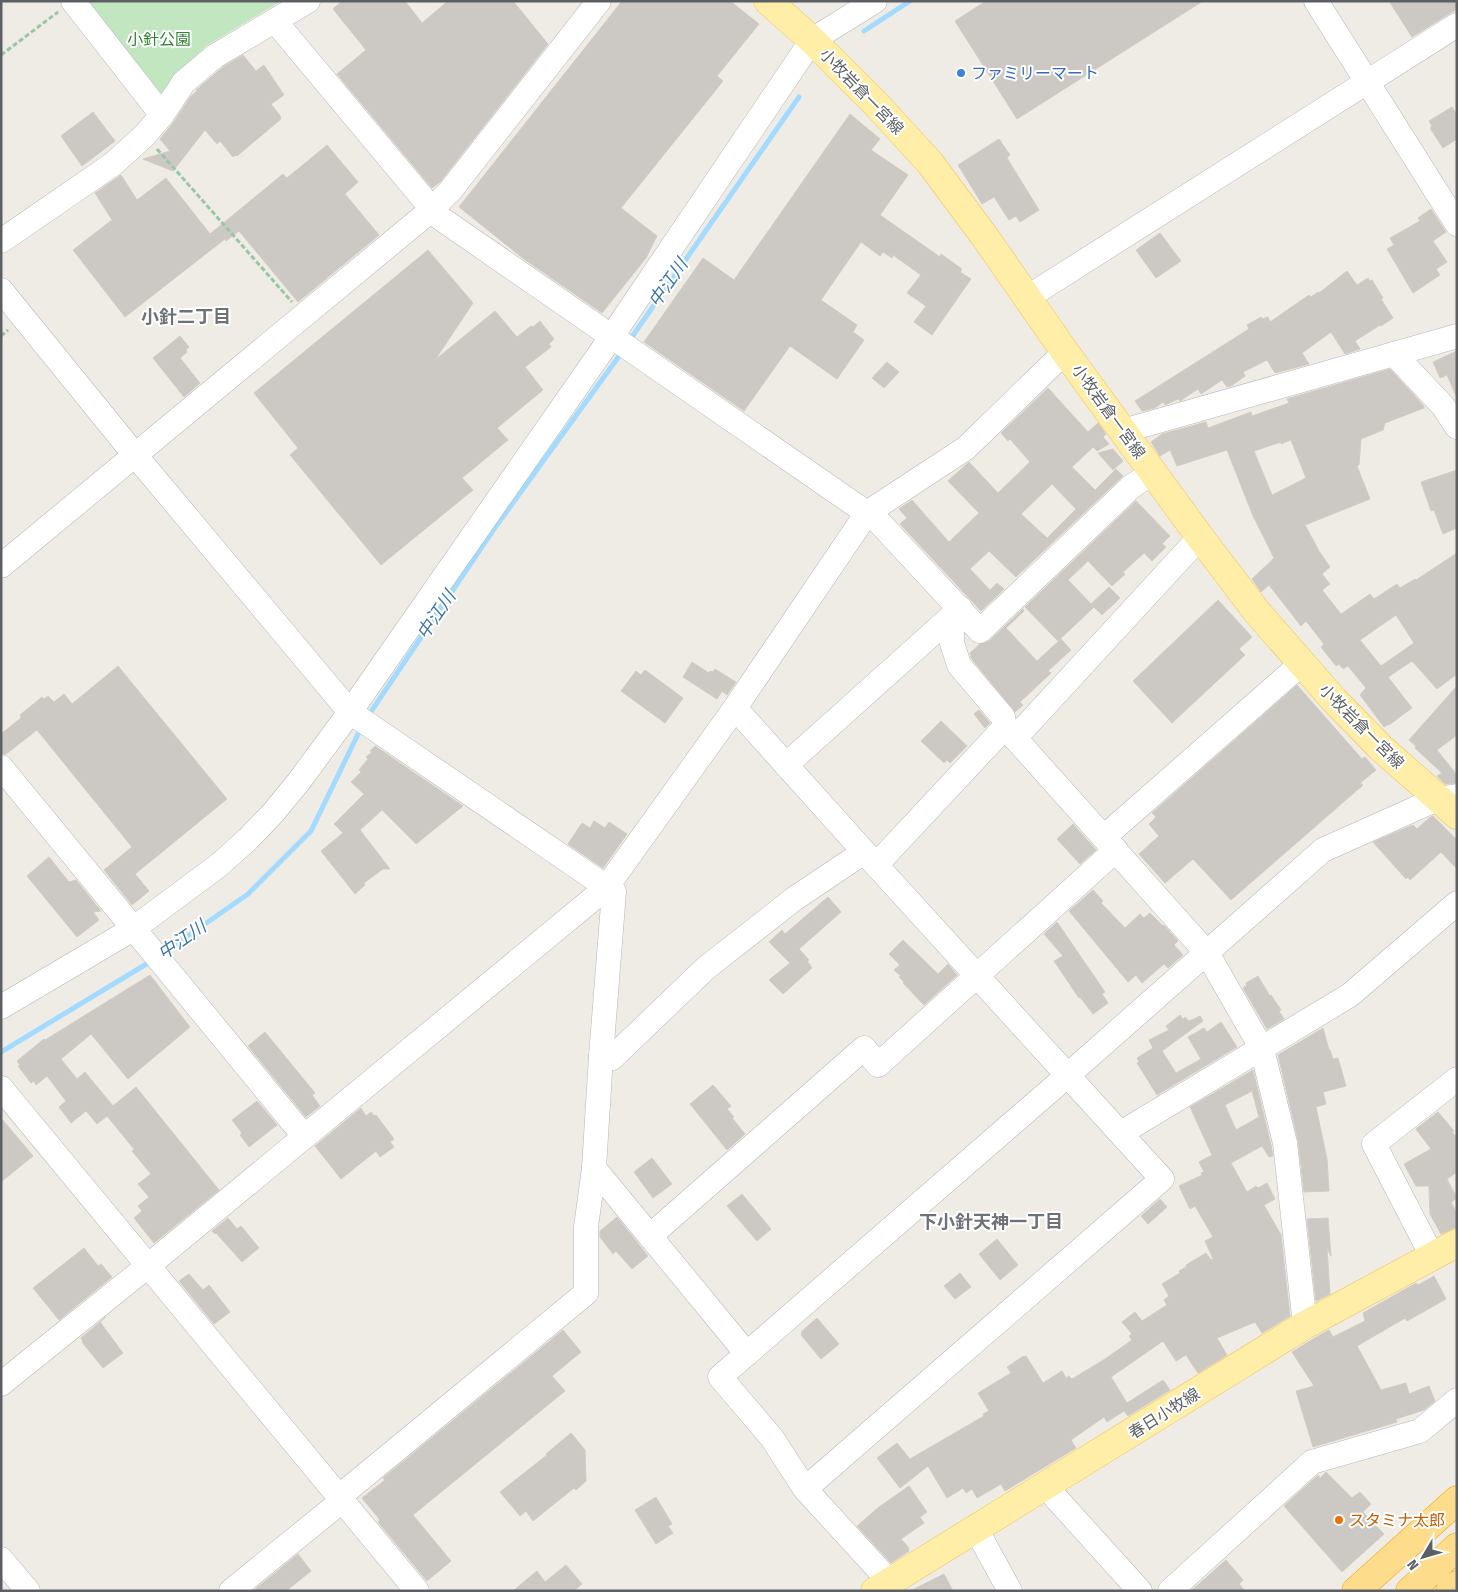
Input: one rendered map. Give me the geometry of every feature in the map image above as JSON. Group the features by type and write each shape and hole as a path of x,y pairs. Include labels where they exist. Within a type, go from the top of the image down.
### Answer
{"highway":[{"path":"1356,1591 1457,1500"},
{"path":"1375,1591 1457,1517"},
{"path":"1410,1591 1457,1547"},
{"path":"1436,1591 1457,1572"},
{"path":"1450,1591 1457,1585"}],"main road":[{"name":"小牧岩倉一宮線","path":"768,1 812,40 876,104 930,163 985,236 1066,352 1200,537 1257,612 1301,664 1381,748 1450,803"},
{"name":"春日小牧線","path":"883,1586 1305,1325 1457,1242"}],"street":[{"path":"1,241 113,164 145,135 184,82 215,56 308,1"},
{"path":"1,566 431,210 450,191 599,1"},
{"path":"1,1006 138,934 219,865 273,813 352,714 614,338 812,40 875,1"},
{"path":"1316,1 1457,224"},
{"path":"69,4 162,114"},
{"path":"275,21 431,210 877,520 956,612 980,631 1131,486 1153,472"},
{"path":"1028,297 1457,25"},
{"path":"1,290 135,455 352,714 614,892 594,1168 586,1227 586,1293 231,1591"},
{"path":"1123,431 1457,336"},
{"path":"1,1384 149,1265 606,888 735,708 867,513 966,448 1066,352"},
{"path":"1394,354 1443,406 1457,427"},
{"path":"601,1056 612,1058 706,968 794,899 870,858 1010,732 1200,537"},
{"path":"956,612 952,643 959,665 1003,717 1010,732 1207,953 1262,1049 1285,1144 1305,1325"},
{"path":"786,765 956,612"},
{"path":"650,1236 864,1048 878,1065 977,976 1110,844 1301,664"},
{"path":"735,708 1162,1178 805,1489"},
{"path":"1,767 304,1136"},
{"path":"883,1586 805,1489 772,1438 720,1377 1068,1075 1323,850 1450,803"},
{"path":"1121,1133 1350,995 1457,903"},
{"path":"1432,1256 1374,1144 1457,1078"},
{"path":"1,1088 417,1591"},
{"path":"594,1168 747,1354"},
{"path":"1170,1591 1312,1462 1420,1431 1457,1400"},
{"path":"1046,1486 1140,1591"},
{"path":"976,1529 1010,1591"},
{"path":"1,1559 28,1591"}],"path":[{"path":"1,55 69,4"},
{"path":"145,135 304,316"}],"green space":[{"name":"小針公園","path":"83,1 281,1 206,46 161,93 148,90"}],"building":[{"path":"342,1 405,1 422,23 448,1 513,1 548,44 440,182 432,188 337,74 366,50 333,9"},
{"path":"622,1 730,1 759,24 717,76 723,81 621,208 657,236 646,258 602,313 524,259 459,207"},
{"path":"986,1 1203,1 1017,119 955,21"},
{"path":"1389,1 1457,1 1457,9 1412,37"},
{"path":"243,55 256,71 264,65 284,95 271,104 281,119 237,156 233,157 220,141 217,144 205,130 173,171 143,159 170,151 160,139 191,96 223,67"},
{"path":"1452,107 1457,115 1457,139 1443,148 1430,128 1432,126 1429,121"},
{"path":"93,112 115,141 82,166 61,136"},
{"path":"850,114 880,139 871,150 908,175 880,215 940,257 941,254 962,269 960,272 971,279 932,335 914,322 926,306 907,293 921,275 893,255 892,258 883,252 880,256 861,242 821,300 857,325 853,332 864,340 837,379 790,346 744,411 644,342 703,258 734,280"},
{"path":"999,139 1010,155 1007,158 1039,210 1020,222 1016,216 1009,220 994,197 982,204 958,165"},
{"path":"327,145 358,182 345,194 379,235 298,302 239,231 226,241 225,239 125,317 73,250 112,220 95,193 121,175 137,200 166,178 210,234 283,174 287,178"},
{"path":"1431,209 1446,232 1433,241 1447,262 1436,269 1440,275 1413,293 1387,249 1394,245 1390,238 1420,221 1418,218"},
{"path":"1160,233 1181,261 1156,278 1136,250"},
{"path":"428,250 473,303 435,360 495,311 517,337 540,321 554,339 549,344 551,347 525,367 543,390 497,428 508,440 462,478 473,490 381,565 290,455 298,448 254,393"},
{"path":"1347,271 1357,285 1368,278 1370,281 1372,280 1393,318 1355,341 1360,349 1345,354 1331,332 1302,353 1309,364 1275,373 1267,360 1243,372 1245,376 1231,386 1227,387 1222,380 1201,394 1198,389 1180,401 1178,399 1165,405 1163,402 1155,408 1142,411 1135,401 1249,329 1247,325 1261,317 1262,319 1268,317 1270,322 1309,295 1311,297 1319,293"},
{"path":"180,336 189,347 186,350 187,352 180,358 200,383 184,397 153,358"},
{"path":"1457,351 1457,398 1447,375 1440,378 1433,362"},
{"path":"887,362 899,372 884,388 872,378"},
{"path":"1390,369 1424,408 1385,423 1383,430 1361,439 1359,465 1357,466 1370,499 1305,525 1330,567 1322,574 1330,584 1322,590 1341,614 1370,594 1374,599 1397,584 1400,588 1416,580 1457,553 1457,674 1437,689 1412,661 1388,677 1412,708 1384,727 1360,695 1366,688 1348,666 1343,669 1339,664 1336,666 1321,647 1324,644 1306,621 1301,626 1269,585 1261,592 1252,579 1274,558 1253,516 1227,450 1177,466 1170,450 1160,456 1151,442 1162,434 1206,422 1208,428 1251,412 1252,416 1289,403 1287,399","holes":["1291,440 1306,478 1272,495 1254,451","1396,615 1414,643 1381,666 1360,640"]},
{"path":"1048,388 1088,432 1098,423 1106,434 1103,437 1109,444 1097,451 1093,447 1072,467 1095,490 1116,469 1123,476 1016,577 989,551 970,569 990,590 997,583 1004,589 981,611 900,524 907,518 899,509 912,500 949,542 979,513 948,481 969,462 998,493 1030,462 1010,439 1008,441 1001,433","holes":["1052,484 1076,509 1047,538 1021,514"]},
{"path":"1113,449 1123,461 1113,470 1098,453"},
{"path":"1457,470 1457,528 1443,534 1434,510 1431,511 1421,482"},
{"path":"1136,501 1170,536 1162,544 1166,547 1152,561 1144,553 1123,572 1125,574 1112,586 1088,561 1068,580 1094,607 1058,641 1025,607"},
{"path":"1109,587 1120,598 1102,615 1091,604"},
{"path":"1218,600 1252,637 1239,649 1245,655 1172,723 1133,681"},
{"path":"1023,609 1024,611 1006,628 1037,661 1061,639 1071,650 1048,671 1051,673 1020,702 1023,705 1015,712 971,658 970,653 980,644 989,641"},
{"path":"692,662 709,673 715,669 736,682 727,695 722,691 717,699 683,677"},
{"path":"118,666 227,799 135,874 149,891 132,905 104,870 132,847 37,730 6,754 1,754 1,734 21,718 20,715 42,697 44,699 48,696 54,702 64,694 72,704"},
{"path":"645,670 683,698 665,723 621,691 636,671 641,675"},
{"path":"1297,685 1362,759 1365,757 1376,770 1360,783 1363,785 1231,900 1193,859 1165,883 1139,854 1159,836 1149,824 1156,817 1152,813"},
{"path":"1457,686 1457,735 1437,750 1457,775 1457,783 1445,784 1437,776 1442,773 1409,740"},
{"path":"979,710 990,723 985,728 974,714"},
{"path":"941,721 967,746 950,763 947,760 944,763 921,741"},
{"path":"375,746 463,806 416,844 382,810 360,830 390,869 383,869 364,883 365,885 355,894 321,851 343,833 334,824 364,794 351,782 361,772 359,770 368,759 366,757"},
{"path":"1433,816 1457,840 1457,869 1441,852 1410,880 1408,877 1406,879 1373,842 1413,825 1417,829"},
{"path":"594,821 605,828 609,822 627,834 603,868 568,844 582,823 590,828"},
{"path":"1073,824 1096,850 1080,864 1057,839"},
{"path":"49,857 69,882 76,880 101,911 93,912 99,920 77,937 27,876"},
{"path":"1093,890 1103,901 1101,903 1125,928 1140,914 1144,918 1150,913 1178,941 1174,945 1183,955 1168,968 1164,964 1142,983 1136,975 1128,982 1069,911"},
{"path":"828,897 841,912 799,949 809,960 807,961 812,968 783,994 769,980 790,963 769,942 782,930 785,934"},
{"path":"1057,922 1105,992 1102,994 1108,1003 1093,1014 1079,998 1054,961 1063,956 1044,934"},
{"path":"903,940 938,974 948,964 957,975 924,1005 903,983 899,977 901,976 894,970 900,965 889,954"},
{"path":"150,975 190,1027 128,1079 91,1034 61,1059 77,1079 85,1072 113,1106 136,1087 219,1190 154,1243 134,1218 142,1211 138,1206 149,1197 138,1184 151,1174 132,1151 134,1149 107,1116 97,1124 86,1111 71,1123 59,1107 66,1101 47,1076 36,1085 34,1081 31,1083 18,1066 20,1065 17,1061 44,1039"},
{"path":"1258,976 1281,1010 1279,1011 1284,1019 1267,1029 1243,988 1247,985 1246,983"},
{"path":"1180,1015 1183,1019 1185,1017 1189,1021 1200,1016 1203,1021 1162,1051 1176,1073 1201,1059 1188,1037 1204,1028 1207,1032 1221,1022 1237,1047 1157,1095 1137,1063 1139,1062 1137,1058 1153,1048 1149,1040 1169,1030 1166,1026"},
{"path":"1323,1028 1333,1059 1338,1058 1346,1086 1323,1092 1326,1104 1316,1107 1327,1159 1329,1191 1304,1192 1298,1140 1278,1055"},
{"path":"265,1032 315,1093 312,1095 320,1106 306,1117 248,1046"},
{"path":"1253,1070 1273,1156 1269,1157 1262,1146 1231,1163 1247,1192 1256,1186 1258,1188 1267,1183 1275,1199 1264,1205 1281,1235 1290,1316 1262,1333 1255,1322 1217,1338 1227,1355 1198,1373 1186,1355 1176,1361 1163,1341 1111,1377 1127,1403 1163,1380 1170,1390 1128,1416 1124,1411 1107,1422 1104,1417 1071,1440 1076,1448 1005,1491 1001,1484 977,1498 972,1489 966,1493 963,1488 947,1498 928,1466 900,1488 877,1458 897,1443 910,1459 984,1416 983,1414 989,1411 978,1393 1011,1373 1007,1367 1022,1357 1026,1356 1043,1383 1062,1371 1066,1378 1069,1376 1072,1379 1132,1340 1129,1336 1132,1334 1122,1322 1135,1312 1142,1321 1167,1305 1164,1300 1169,1296 1162,1284 1180,1273 1179,1271 1186,1267 1186,1265 1206,1253 1211,1260 1213,1259 1205,1241 1213,1237 1195,1206 1190,1209 1179,1186 1202,1175 1201,1173 1204,1172 1199,1162 1212,1155 1190,1107","holes":["1252,1091 1259,1117 1236,1130 1225,1105"]},
{"path":"713,1085 731,1106 727,1109 745,1134 727,1150 690,1104"},
{"path":"257,1101 277,1125 249,1147 240,1135 242,1133 232,1120"},
{"path":"361,1108 366,1116 371,1112 374,1116 376,1115 394,1139 390,1142 394,1147 380,1157 376,1151 341,1179 315,1146"},
{"path":"1438,1112 1457,1137 1457,1172 1447,1179 1457,1198 1451,1202 1457,1214 1457,1227 1441,1234 1430,1214 1429,1186 1416,1186 1404,1164 1431,1149 1416,1129"},
{"path":"1,1118 33,1156 1,1182"},
{"path":"652,1158 672,1184 653,1198 634,1172"},
{"path":"742,1194 771,1229 757,1241 727,1206"},
{"path":"1160,1199 1167,1207 1148,1224 1141,1216"},
{"path":"617,1217 648,1256 632,1269 616,1251 613,1254 600,1237 600,1231"},
{"path":"228,1218 237,1229 241,1226 259,1248 242,1262 212,1231"},
{"path":"1328,1218 1331,1256 1327,1248 1330,1294 1316,1301 1307,1219"},
{"path":"997,1239 1018,1265 1000,1280 979,1254"},
{"path":"84,1248 98,1266 101,1264 112,1277 59,1320 33,1288"},
{"path":"960,1273 971,1287 955,1299 944,1286"},
{"path":"189,1274 203,1290 209,1285 230,1312 214,1324 179,1281"},
{"path":"1434,1276 1446,1299 1407,1321 1405,1318 1357,1346 1381,1390 1406,1383 1409,1394 1429,1386 1435,1401 1424,1410 1396,1419 1397,1422 1313,1447 1296,1391 1314,1386 1292,1352 1329,1330 1333,1337 1365,1321 1363,1313 1416,1283 1418,1285"},
{"path":"817,1318 839,1344 821,1359 801,1335 801,1332"},
{"path":"100,1322 123,1353 103,1368 82,1342 81,1338"},
{"path":"563,1330 581,1352 552,1376 565,1391 413,1515 451,1561 427,1581 378,1522 380,1520 362,1498 385,1480 383,1478"},
{"path":"571,1433 585,1450 586,1481 576,1490 574,1488 533,1521 526,1511 520,1516 500,1492 547,1455"},
{"path":"1326,1472 1352,1498 1360,1492 1371,1504 1363,1512 1384,1534 1342,1572 1284,1506 1318,1475 1320,1478"},
{"path":"909,1486 927,1512 920,1517 924,1523 901,1539 909,1548 909,1551 891,1563 857,1526 879,1507"},
{"path":"656,1497 672,1524 668,1526 673,1533 656,1544 635,1510"},
{"path":"298,1554 311,1571 286,1591 253,1591"},
{"path":"1226,1560 1243,1580 1239,1584 1245,1591 1191,1591"},
{"path":"566,1565 582,1584 574,1591 513,1591 537,1571 545,1582"},
{"path":"944,1574 953,1591 910,1591"}],"waterway":[{"name":"中江川","path":"864,31 910,1"},
{"name":"中江川","path":"629,341 799,97"},
{"name":"中江川","path":"368,716 494,529 622,352"},
{"name":"中江川","path":"162,954 248,894 311,831 361,728"},
{"name":"中江川","path":"1,1052 153,960"}],"place":[{"name":"ファミリーマート","path":"961,73"},
{"name":"スタミナ太郎","path":"1339,1520"}],"district":[{"name":"小針二丁目","path":"186,317"},
{"name":"下小針天神一丁目","path":"991,1222"}]}
